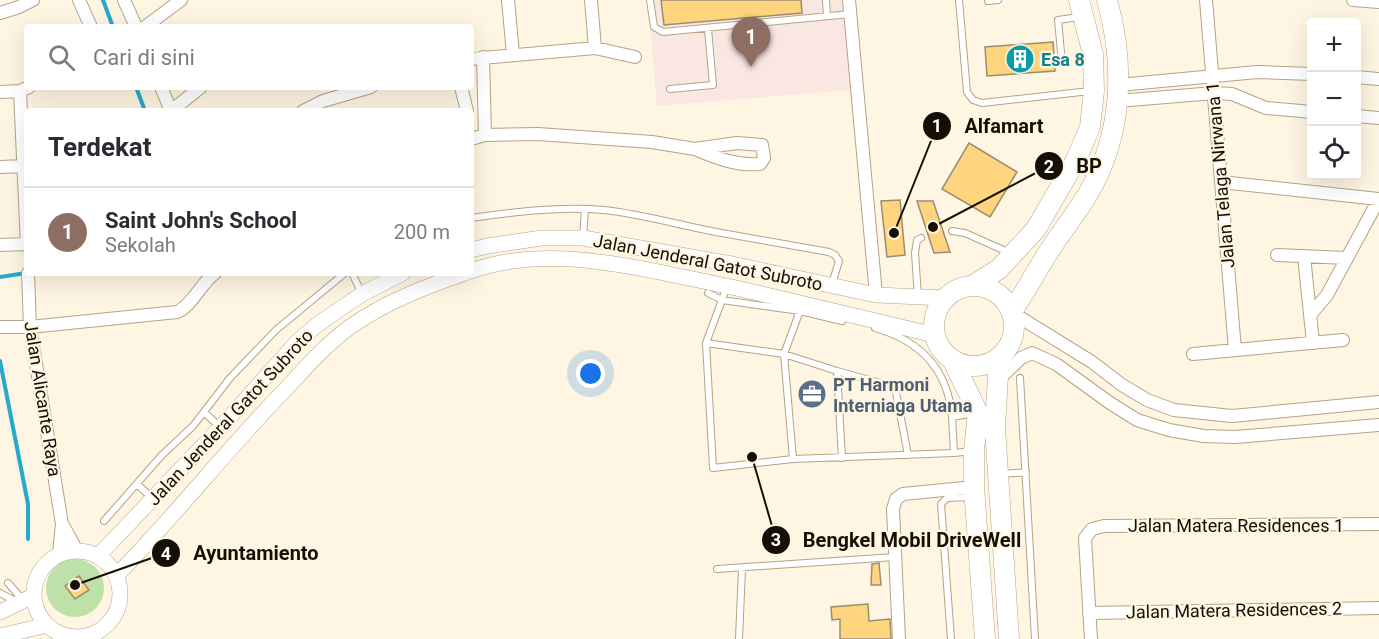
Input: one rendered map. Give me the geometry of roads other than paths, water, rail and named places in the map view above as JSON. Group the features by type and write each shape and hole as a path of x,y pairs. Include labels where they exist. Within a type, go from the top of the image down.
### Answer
{"main road":[{"path":"1011,312 1090,190 1102,166 1119,93 1117,53 1107,0"},
{"path":"999,357 995,428 1008,635 985,636 974,492 974,450 978,413 952,359 938,344 935,335 935,315 945,298 953,292 972,286 999,269 1013,255 1036,229 1076,160 1090,127 1094,91 1093,54 1081,8"},
{"path":"952,359 971,365 990,362 999,357 1011,341 1014,321 1000,295 992,290 972,286"}],"street":[{"path":"0,13 33,0"},
{"path":"79,0 91,24"},
{"path":"124,0 135,24"},
{"path":"149,24 181,0"},
{"path":"508,0 513,54"},
{"path":"591,0 595,48"},
{"path":"849,0 876,295"},
{"name":"Jalan Telaga Nirwana 1","path":"1206,0 1235,350"},
{"path":"1356,0 1379,2"},
{"path":"635,57 595,48 477,58 475,134 549,135 652,142 695,149 723,161 752,165 760,164 764,158 762,146 754,143 695,149"},
{"path":"1119,93 1180,79 1257,72 1307,74"},
{"path":"1361,77 1379,79"},
{"path":"0,92 24,89"},
{"path":"25,90 25,108"},
{"path":"162,90 170,108"},
{"path":"175,108 197,90"},
{"path":"310,108 361,90"},
{"path":"462,90 466,108"},
{"path":"1119,93 1232,94 1266,108 1307,112"},
{"path":"1361,116 1379,118"},
{"path":"0,167 24,166"},
{"path":"1221,182 1379,199 1327,295 1310,315"},
{"name":"Jalan Jenderal Gatot Subroto","path":"474,249 542,238 583,238 732,264 876,295 945,298"},
{"path":"0,245 24,245"},
{"path":"1277,255 1347,258"},
{"path":"1304,256 1313,343"},
{"name":"Jalan Jenderal Gatot Subroto","path":"474,270 518,260 562,258 604,261 725,293 935,335"},
{"path":"725,293 732,264"},
{"name":"Jalan Alicante Raya","path":"28,276 30,327 62,524 59,554"},
{"path":"6,327 30,327 177,312 184,309 209,276"},
{"name":"Jalan Jenderal Gatot Subroto","path":"98,556 221,427 297,342 318,324 362,294 397,276"},
{"name":"Jalan Jenderal Gatot Subroto","path":"116,576 163,528 259,417 320,353 350,327 385,305 442,277"},
{"path":"1011,312 1092,362 1122,386 1147,400 1174,410 1204,415 1232,416 1379,402"},
{"path":"1193,354 1343,340"},
{"path":"998,381 1021,358 1032,353 1056,364 1137,420 1169,430 1204,436 1234,437 1379,425"},
{"path":"1260,413 1262,435"},
{"path":"899,639 894,557 893,509 896,499 903,494 974,492"},
{"name":"Jalan Alicante Raya","path":"62,524 77,550"},
{"name":"Jalan Matera Residences 1","path":"1089,613 1085,538 1092,529 1104,526 1379,524"},
{"path":"0,612 25,600 45,564 59,554 77,550 98,556 109,565 116,576 120,597 113,616 99,635 74,638 59,633 47,625 25,600"},
{"name":"Jalan Matera Residences 2","path":"1089,613 1379,608"},
{"path":"1089,613 1091,639"},
{"path":"0,636 47,625"}],"lane":[{"path":"650,0 654,27 663,32 850,14"},
{"path":"826,0 827,16"},
{"path":"958,0 967,93 973,100 982,103 1094,91"},
{"path":"988,1 998,0"},
{"path":"1062,63 1058,20 1081,8"},
{"path":"670,89 713,85 708,28"},
{"path":"583,238 585,209"},
{"path":"474,218 516,212 585,209 646,217 829,252 839,261 832,284"},
{"path":"952,231 965,233 1013,255"},
{"path":"918,298 915,253 917,240 921,238"},
{"path":"104,521 162,455 193,426 230,378 276,330 341,276"},
{"path":"353,276 362,294"},
{"path":"708,293 725,293 706,342 712,468 793,459 842,459 974,450"},
{"path":"793,459 784,354 801,307 879,329 909,341 943,377 951,401 954,453"},
{"path":"706,342 784,354 895,387 909,455"},
{"path":"837,371 842,459"},
{"path":"1020,378 1035,639"},
{"path":"204,412 221,427"},
{"path":"952,417 978,413"},
{"path":"998,474 1026,472"},
{"path":"137,484 153,499"},
{"path":"951,639 941,504 947,498 974,492"},
{"path":"717,569 894,557"},
{"path":"740,639 741,569"},
{"path":"8,583 25,600"},
{"path":"0,593 25,600"}],"waterway":[{"path":"103,0 112,24"},
{"path":"137,90 144,108"},
{"path":"0,277 24,273"},
{"path":"0,361 28,504 28,539"}],"place":[{"name":"Esa 8","path":"1020,59"},
{"name":"Saint John's School","path":"751,67"},
{"name":"BP","path":"933,227"},
{"name":"Alfamart","path":"894,233"},
{"name":"PT Harmoni Interniaga Utama","path":"812,394"},
{"name":"Bengkel Mobil DriveWell","path":"752,457"},
{"name":"Ayuntamiento","path":"75,585"}]}
